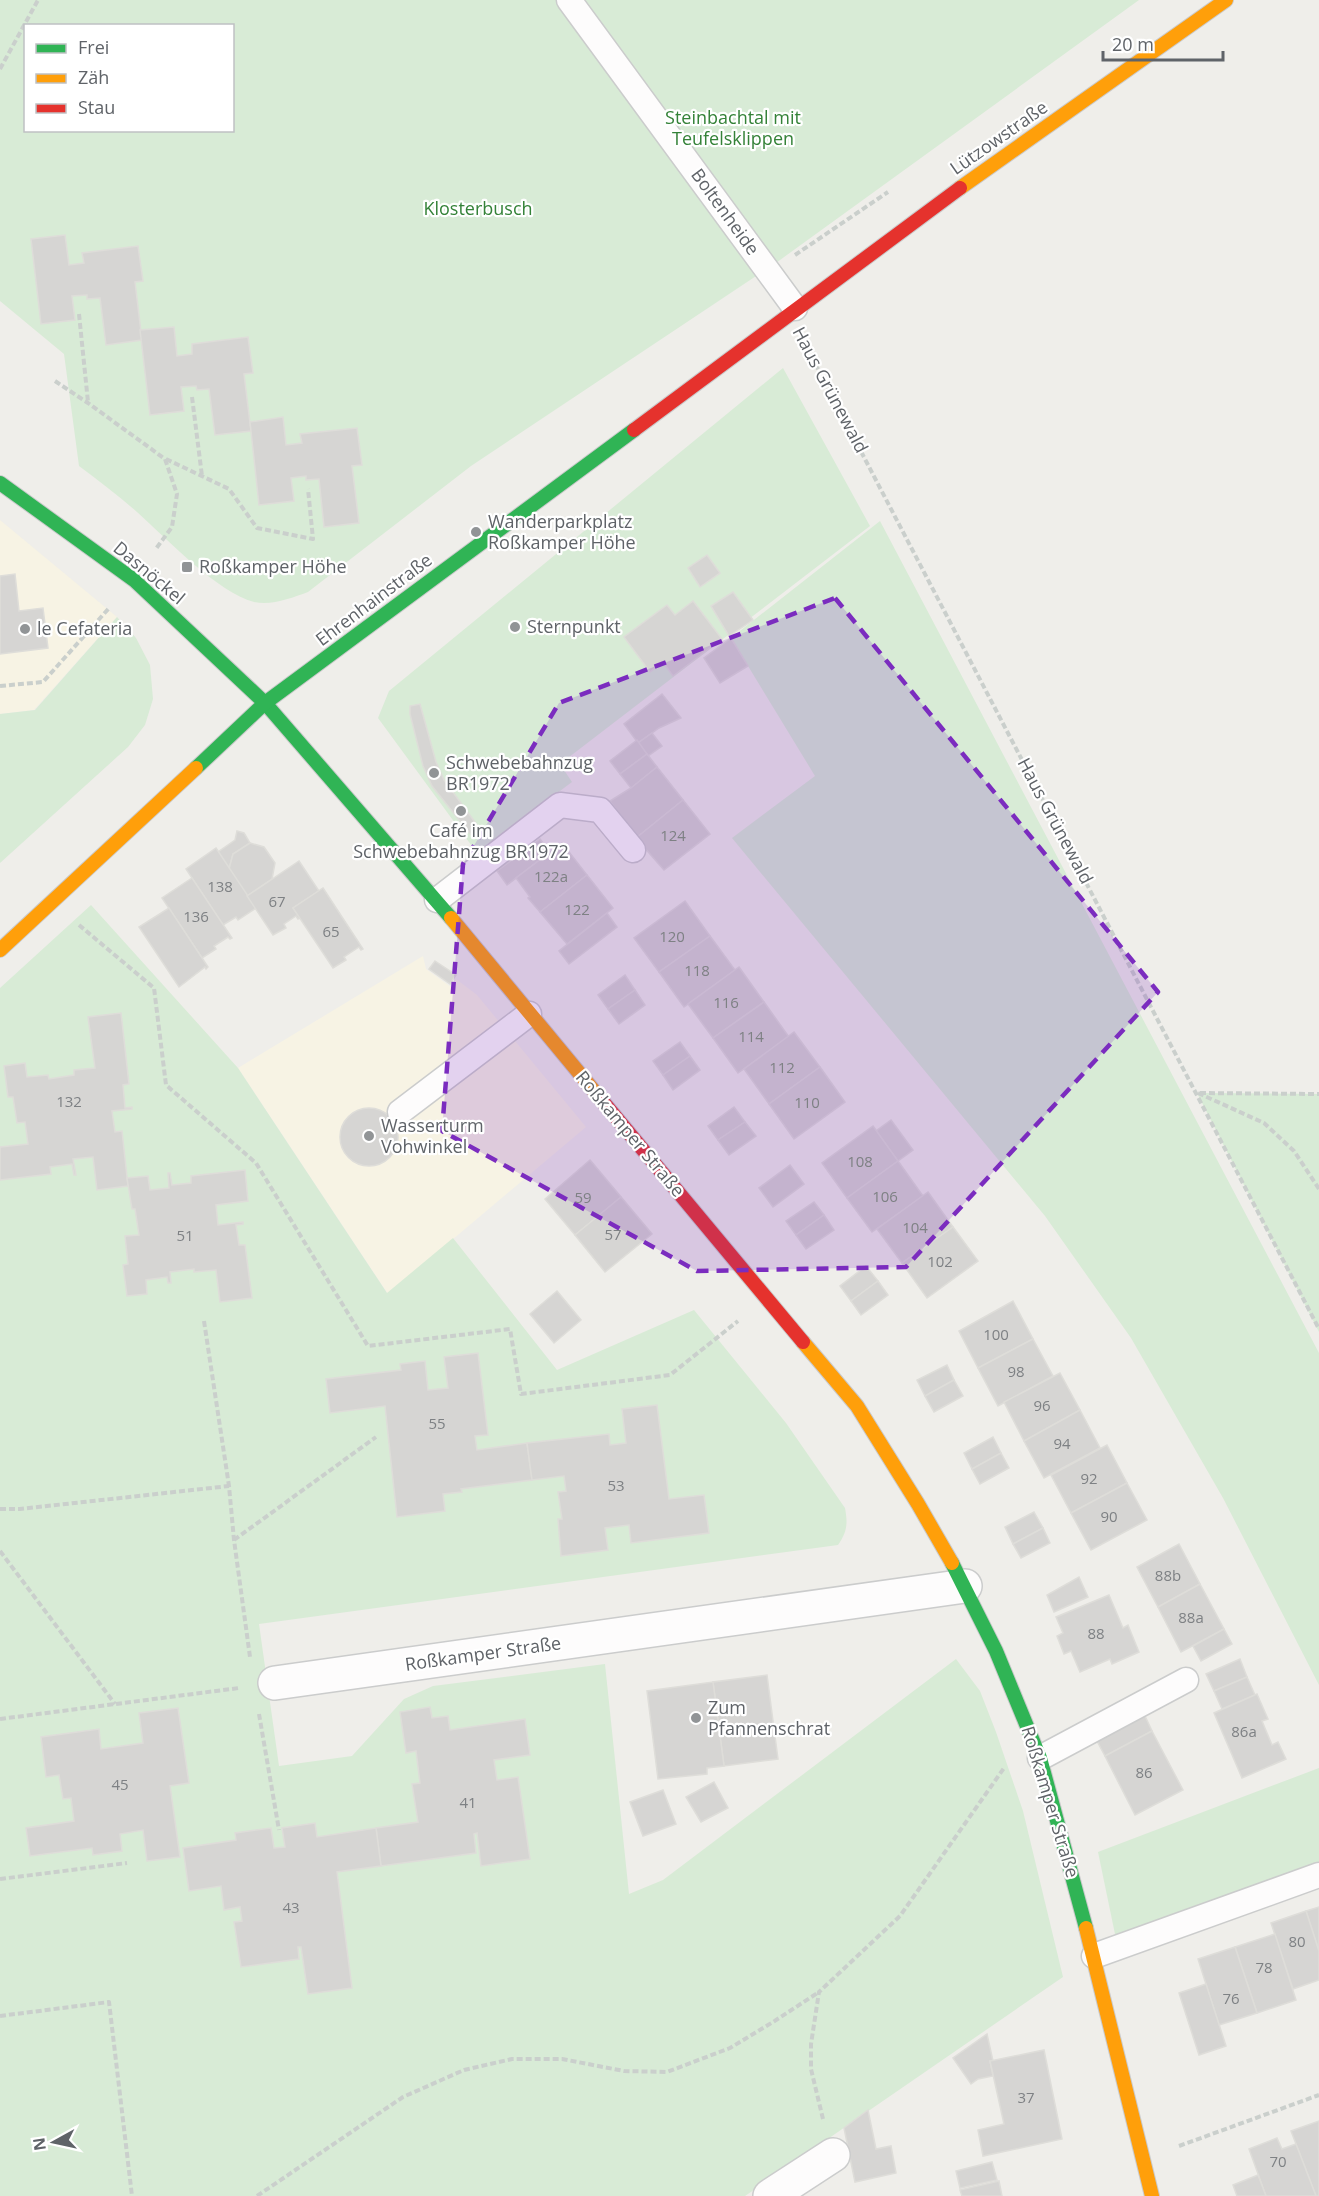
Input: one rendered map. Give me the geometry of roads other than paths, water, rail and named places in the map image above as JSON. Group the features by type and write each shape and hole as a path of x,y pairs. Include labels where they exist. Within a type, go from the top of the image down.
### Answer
{"street":[{"name":"Lützowstraße","path":"792,311 970,180 1226,0"},
{"name":"Ehrenhainstraße","path":"0,951 265,703 792,311"},
{"name":"Dasnöckel","path":"0,483 134,580 265,703"},
{"name":"Roßkamper Straße","path":"265,703 437,900 857,1406 918,1504 965,1586 996,1651 1040,1758 1094,1956 1152,2196"},
{"name":"Roßkamper Straße","path":"264,1684 965,1586"},
{"path":"770,2196 833,2155"}],"lane":[{"name":"Boltenheide","path":"569,0 792,311"},
{"path":"437,900 560,805 600,810 633,850"},
{"path":"400,1112 530,1014"},
{"path":"1040,1758 1186,1680"},
{"path":"1094,1956 1319,1875"}],"place":[{"name":"Wanderparkplatz Roßkamper Höhe","path":"476,532"},
{"name":"Roßkamper Höhe","path":"187,567"},
{"name":"Sternpunkt","path":"515,627"},
{"name":"le Cefateria","path":"25,629"},
{"name":"Schwebebahnzug BR1972","path":"434,773"},
{"name":"Café im Schwebebahnzug BR1972","path":"461,811"},
{"name":"Wasserturm Vohwinkel","path":"369,1136"},
{"name":"Zum Pfannenschrat","path":"696,1718"}],"park label":[{"name":"Steinbachtal mit Teufelsklippen","path":"733,128"},
{"name":"Klosterbusch","path":"478,209"}]}
